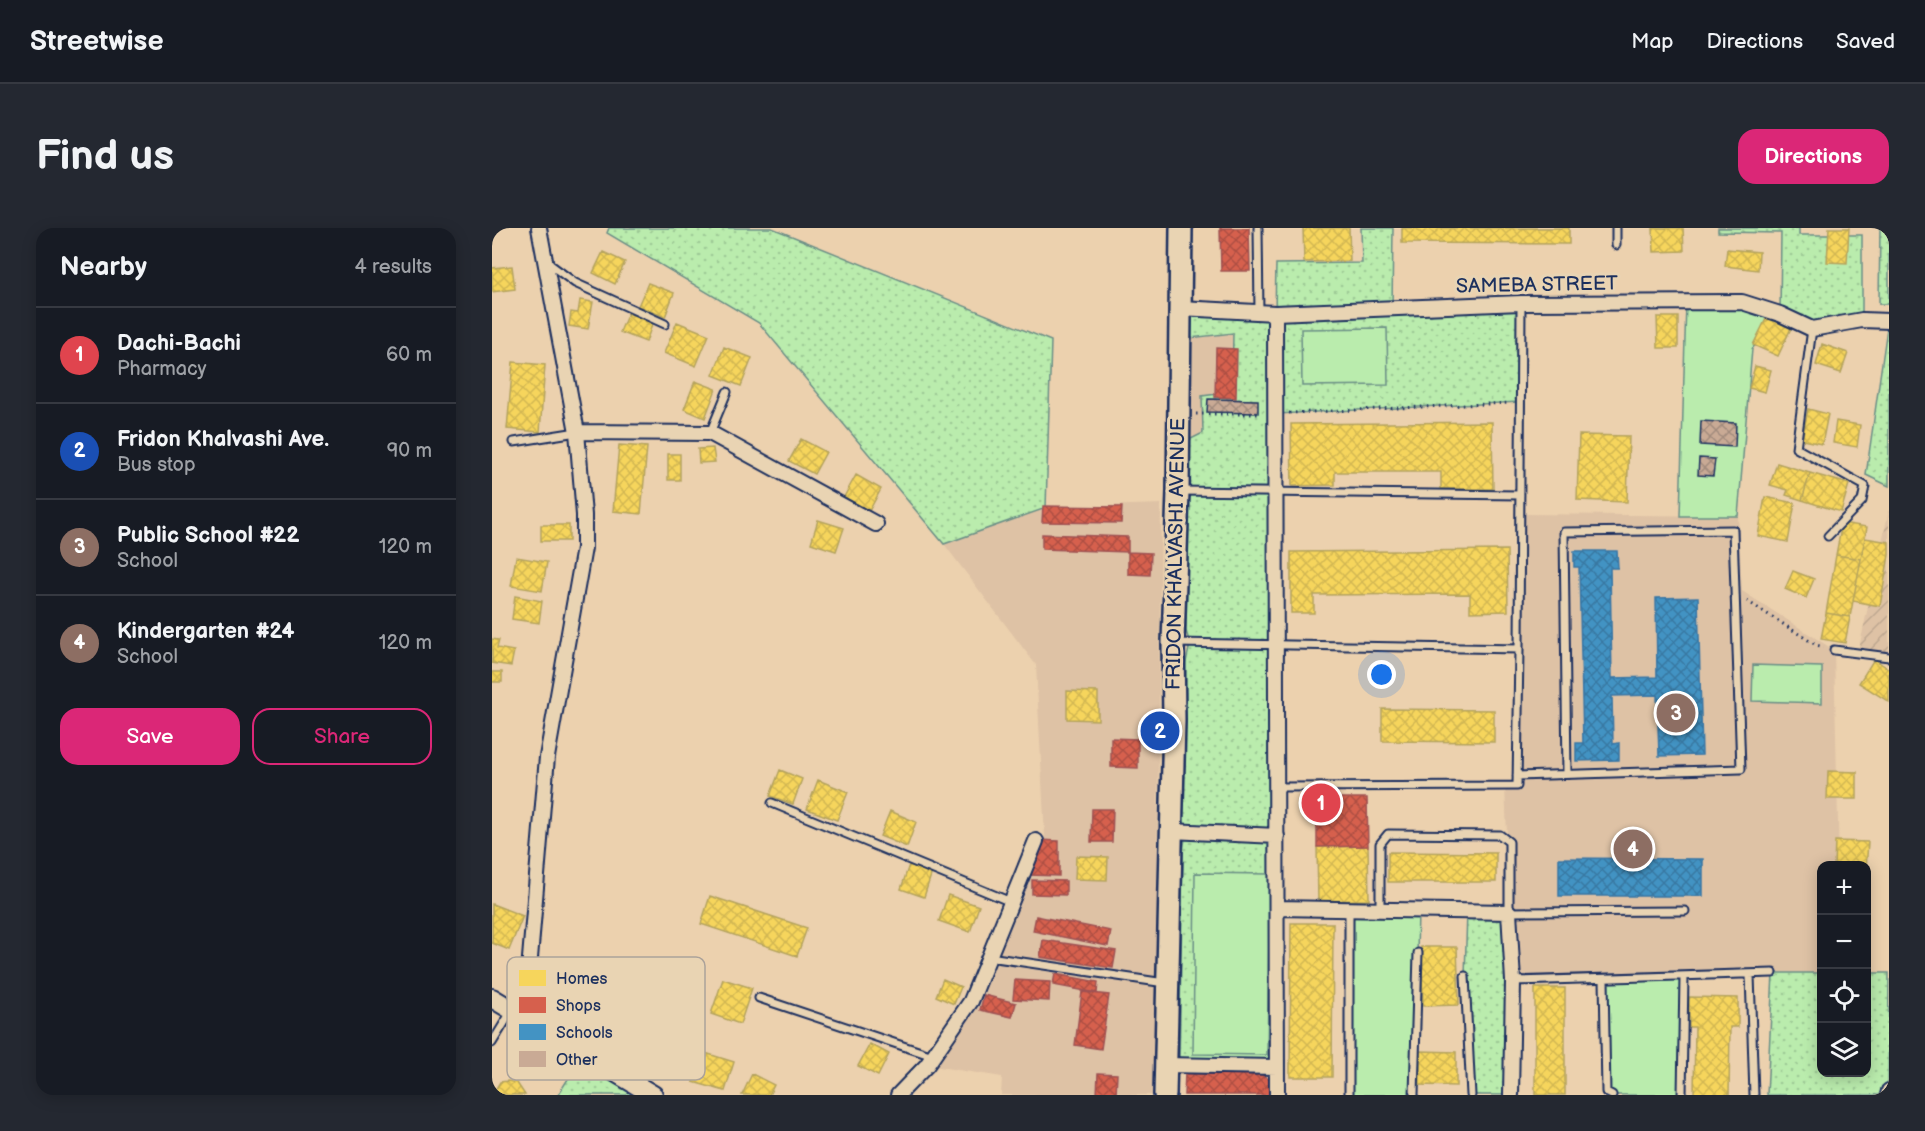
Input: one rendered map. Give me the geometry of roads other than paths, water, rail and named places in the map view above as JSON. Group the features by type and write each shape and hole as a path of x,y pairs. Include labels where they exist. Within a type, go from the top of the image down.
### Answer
{"main road":[{"name":"FRIDON KHALVASHI AVENUE","path":"1165,1095 1174,720 1173,643 1178,492 1181,228"}],"street":[{"path":"530,957 547,757 584,548 584,515 577,432 539,228"},
{"name":"SAMEBA STREET","path":"1180,308 1275,313 1521,303 1742,302 1780,314 1812,329"},
{"path":"1275,313 1277,1095"},
{"path":"1812,329 1862,320 1889,321"},
{"path":"577,432 710,433 876,524"},
{"path":"1171,831 1277,836"},
{"path":"898,1095 933,1056 971,1001 1036,841"},
{"path":"1277,908 1509,912 1513,981 1510,1095"},
{"path":"492,998 507,1007"},
{"path":"1164,1065 1277,1067"},
{"path":"628,1080 653,1095"}],"lane":[{"path":"1258,228 1259,313"},
{"path":"1616,228 1616,245"},
{"path":"544,261 575,283 665,324"},
{"path":"1277,787 1517,786 1521,303"},
{"path":"1812,329 1796,448 1865,486 1862,501 1828,536"},
{"path":"710,433 728,392"},
{"path":"514,442 577,432"},
{"path":"1178,492 1520,495"},
{"path":"1517,776 1741,769 1732,530 1564,532 1568,774"},
{"path":"1173,643 1519,649"},
{"path":"1834,650 1889,657"},
{"path":"772,803 1011,902"},
{"path":"1380,909 1380,844 1388,834 1500,835 1509,842 1509,912 1685,911"},
{"path":"1349,908 1349,1095"},
{"path":"1414,1095 1418,953"},
{"path":"989,957 1167,983"},
{"path":"1513,981 1773,973"},
{"path":"1750,975 1754,1095"},
{"path":"1465,976 1471,1095"},
{"path":"1682,1095 1684,977"},
{"path":"1604,979 1606,1092 1612,1095"},
{"path":"759,998 933,1056"},
{"path":"492,1043 507,1018"}],"place":[{"name":"Public School #22","path":"1676,713"},
{"name":"Fridon Khalvashi Ave.","path":"1160,731"},
{"name":"Dachi-Bachi","path":"1321,803"},
{"name":"Kindergarten #24","path":"1633,849"}]}
